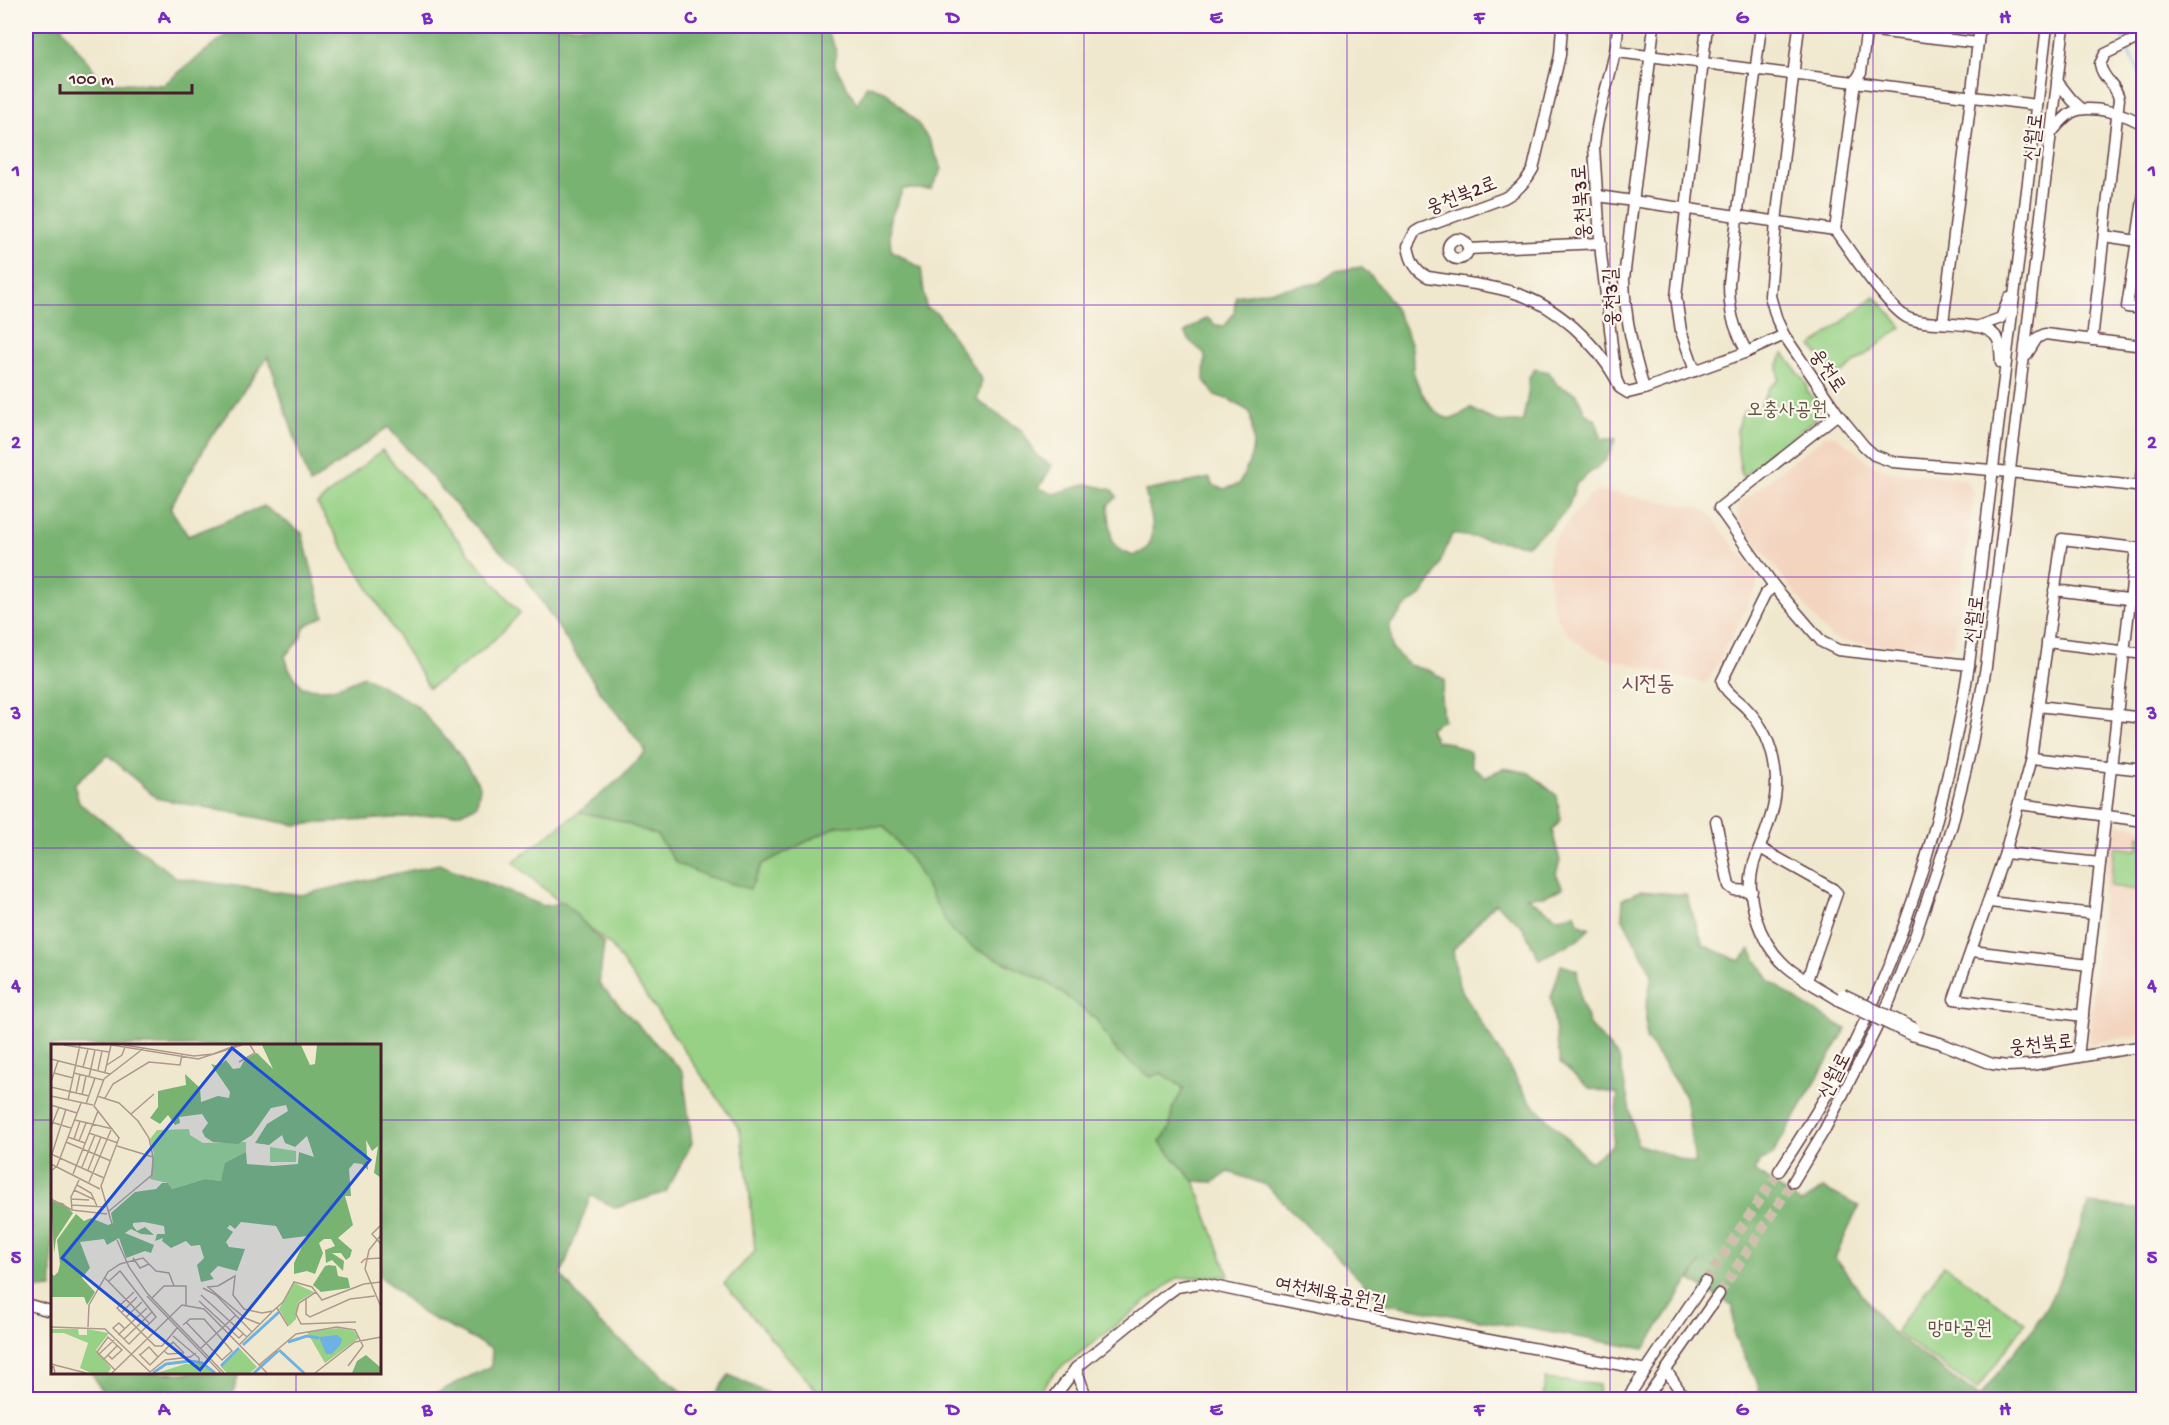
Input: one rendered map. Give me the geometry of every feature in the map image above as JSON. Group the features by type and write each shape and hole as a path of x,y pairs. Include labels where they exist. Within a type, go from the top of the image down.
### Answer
{"street":[{"name":"웅천북2로","path":"1562,26 1560,55 1533,169 1526,180 1517,190 1504,198 1415,232 1408,246 1412,262 1420,274 1515,293 1532,299 1570,325 1589,343 1606,362 1616,379"},
{"name":"웅천북3로","path":"1616,379 1601,243 1594,147 1595,130 1617,52 1618,26"},
{"name":"웅천3길","path":"1644,389 1630,338 1625,308 1624,279 1654,26"},
{"path":"1695,371 1681,331 1676,297 1707,26"},
{"path":"1747,352 1735,329 1729,300 1761,26"},
{"name":"웅천로","path":"1799,26 1776,222 1770,296 1784,335 1838,414 1864,446 1886,460 2142,487"},
{"path":"1943,323 1980,26"},
{"name":"신월로","path":"1779,1171 1835,1080 1876,993 1902,931 1937,823 1960,722 1969,665 2047,26"},
{"name":"신월로","path":"1793,1182 1826,1129 1890,1000 1915,936 1952,825 1971,748 1986,667 2064,26"},
{"path":"1835,230 1855,82 1861,72 1867,28 1922,31 1978,43"},
{"path":"2092,340 2118,114 2118,93 2100,68 2102,57 2108,52 2138,38"},
{"path":"1617,52 2037,105"},
{"path":"2057,81 2082,109"},
{"path":"2051,133 2070,113 2082,109 2118,114 2135,119 2144,126"},
{"path":"2144,193 2127,308 2144,309"},
{"path":"1598,196 1835,230 1902,314 1915,320 1976,327 1989,331 1997,338 2003,384"},
{"path":"2104,236 2137,241"},
{"path":"1468,249 1601,243"},
{"path":"1976,327 2001,318 2015,281"},
{"path":"2025,356 2042,334 2144,346"},
{"path":"1589,343 1603,346 1611,335"},
{"path":"1616,379 1625,393 1644,389 1747,352 1784,335"},
{"path":"1838,414 1719,508 1774,585 1828,647 1969,665"},
{"path":"2142,487 2144,459"},
{"path":"2078,1057 2083,1016 2089,964 2105,815 2130,599 2140,548 2061,539 2031,758 2006,853 1954,999 2083,1016"},
{"name":"웅천북로","path":"1774,585 1766,594 1722,681 1726,690 1754,717 1766,738 1773,760 1776,780 1775,803 1752,869 1752,891 1755,914 1765,940 1784,964 1817,986 1913,1031 1992,1064 2031,1065 2144,1046"},
{"path":"2054,590 2144,601"},
{"path":"2047,642 2144,654"},
{"path":"2038,706 2144,718"},
{"path":"2031,758 2144,770"},
{"path":"2019,804 2144,821"},
{"path":"1716,821 1729,886 1734,890 1752,891"},
{"path":"1760,848 1837,893 1807,980"},
{"path":"2006,853 2100,863"},
{"path":"1990,902 2094,914"},
{"path":"1972,951 2089,964"},
{"path":"1626,1400 1704,1282"},
{"name":"여천체육공원길","path":"1052,1400 1076,1368 1177,1287 1200,1283 1646,1370"},
{"path":"1645,1400 1719,1294"},
{"path":"26,1304 47,1310"},
{"path":"1076,1368 1087,1400"},
{"path":"1666,1370 1686,1400"}],"shaded area":[{"path":"1826,435 1836,436 1870,463 1887,471 1964,479 1974,492 1954,644 1943,652 1841,641 1831,637 1737,518 1740,503"},
{"path":"1601,491 1698,507 1707,511 1756,575 1757,587 1710,678 1704,683 1608,658 1586,649 1569,635 1557,618 1551,598 1549,575 1549,555 1553,542 1590,495"},
{"path":"2111,823 2143,827 2143,1034 2088,1044"}],"green space":[{"path":"26,26 63,26 62,28 102,82 163,85 237,26 824,26 836,49 835,66 857,104 867,85 886,92 917,123 929,140 942,169 931,189 903,189 889,222 891,250 921,268 926,308 938,314 982,380 977,400 1021,430 1038,457 1052,466 1039,488 1053,494 1087,484 1112,490 1117,497 1108,505 1112,542 1120,550 1133,556 1146,549 1150,543 1152,521 1145,491 1210,478 1212,485 1224,489 1239,484 1248,465 1253,442 1250,412 1230,400 1215,395 1204,380 1205,354 1190,341 1185,332 1207,318 1216,325 1225,326 1234,312 1236,296 1319,283 1336,271 1361,267 1384,291 1401,321 1411,345 1417,383 1421,392 1440,414 1447,418 1454,418 1470,408 1495,420 1523,421 1529,377 1535,369 1549,372 1557,385 1577,394 1585,413 1595,419 1602,439 1616,439 1606,460 1576,484 1568,508 1551,526 1527,545 1452,534 1435,576 1422,595 1404,608 1390,625 1392,649 1409,665 1430,671 1445,680 1441,696 1443,720 1429,728 1436,741 1451,743 1470,752 1472,766 1485,777 1504,768 1529,773 1557,796 1561,820 1552,830 1560,861 1556,874 1563,888 1544,896 1526,897 1558,918 1575,913 1578,923 1590,928 1578,940 1539,959 1522,926 1495,903 1453,950 1459,986 1529,1100 1590,1162 1612,1145 1618,1094 1589,1088 1560,1063 1551,997 1561,965 1577,970 1580,998 1589,1024 1619,1058 1637,1144 1695,1164 1685,1096 1646,1038 1646,1008 1652,974 1622,917 1623,899 1640,891 1686,895 1703,945 1740,961 1750,949 1769,980 1801,1003 1846,1029 1772,1156 1760,1160 1754,1171 1801,1203 1823,1188 1859,1206 1835,1258 1889,1330 1979,1397 2034,1327 2058,1287 2089,1204 2143,1210 2143,1399 1761,1399 1757,1381 1734,1335 1733,1306 1691,1280 1701,1262 1644,1349 1383,1303 1266,1185 1229,1172 1214,1182 1194,1181 1160,1142 1170,1128 1172,1109 1184,1088 1161,1073 1151,1077 1118,1053 1095,1018 1047,982 976,949 952,932 912,861 884,826 837,826 762,864 750,889 706,876 676,863 657,835 614,819 579,812 622,777 646,751 599,690 525,576 466,517 388,427 310,484 268,357 212,435 170,508 188,536 264,506 302,533 324,616 305,626 299,641 285,656 289,669 302,687 334,688 364,676 416,705 456,750 480,786 477,805 461,813 296,825 156,798 108,755 74,784 79,803 177,878 301,895 439,864 544,906 564,902 604,944 599,984 683,1072 692,1143 666,1192 616,1208 591,1195 561,1275 599,1323 691,1399 429,1399 434,1394 491,1366 492,1349 422,1313 381,1277 381,1044 51,1044 51,1288 26,1290"},
{"path":"1875,296 1902,327 1835,378 1812,346"},
{"name":"오충사공원","path":"1784,353 1807,385 1807,391 1819,404 1817,418 1742,477 1737,442 1738,424 1746,410 1758,411 1769,388 1779,380 1778,364"},
{"path":"382,450 520,613 478,654 429,688 317,504"},
{"path":"579,812 614,819 657,835 676,863 762,864 837,826 884,826 912,861 952,932 976,949 1047,982 1095,1018 1118,1053 1151,1077 1161,1073 1184,1088 1172,1109 1170,1128 1160,1143 1194,1181 1229,1276 1177,1278 1054,1373 1034,1399 824,1399 724,1284 755,1251 749,1186 740,1130 612,947 513,862"},
{"path":"2139,835 2143,836 2143,891 2110,886 2115,847 2137,850"},
{"name":"망마공원","path":"1944,1265 2025,1323 1977,1390 1896,1332"},
{"path":"93,1374 239,1374 231,1400 106,1399"},
{"path":"729,1375 769,1394 772,1399 711,1399"},
{"path":"1545,1379 1599,1385 1598,1399 1543,1399"}],"waterway":[{"path":"2119,26 2124,41"},
{"path":"2126,47 2144,80"}],"tunnel":[{"path":"1705,1282 1779,1171"},
{"path":"1719,1294 1793,1182"}],"district":[{"name":"시전동","path":"1648,682"}]}
